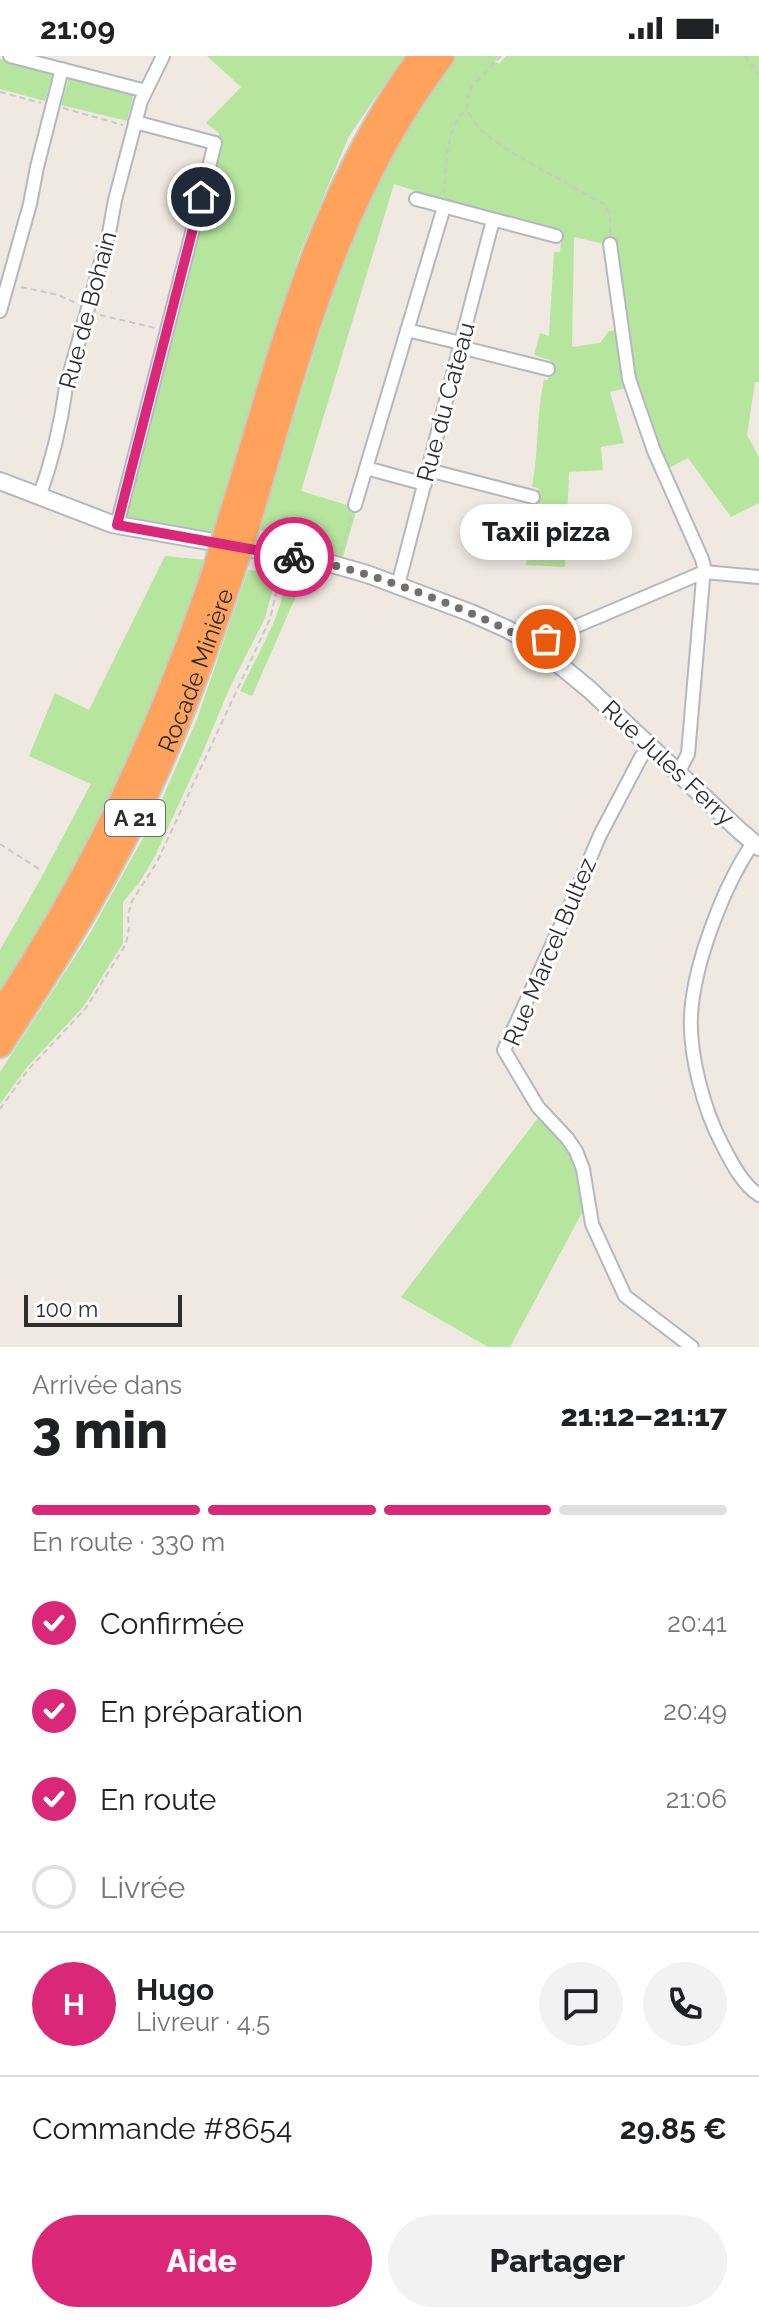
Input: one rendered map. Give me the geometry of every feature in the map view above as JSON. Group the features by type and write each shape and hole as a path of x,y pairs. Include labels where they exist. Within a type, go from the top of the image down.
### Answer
{"highway":[{"name":"Rocade Minière","path":"239,522 294,313 321,234 375,124 421,56"},
{"name":"Rocade Minière","path":"0,1045 85,910 134,820 180,716 239,522 345,223 381,150 442,56"},
{"name":"Rocade Minière","path":"0,1014 63,913 108,832 223,571"}],"street":[{"path":"10,56 146,91"},
{"path":"0,311 68,56"},
{"name":"Rue de Bohain","path":"39,497 109,233 134,125 141,101 163,56"},
{"path":"117,525 215,143 134,125"},
{"path":"416,199 556,236"},
{"path":"355,505 444,207"},
{"name":"Rue du Cateau","path":"398,585 493,220"},
{"path":"610,244 629,379 654,451 702,559 704,572 688,754 678,773"},
{"path":"407,330 548,369"},
{"path":"366,468 425,484"},
{"path":"428,470 533,497"},
{"name":"Rue Jules Ferry","path":"0,481 117,525 337,565 495,623 538,647 571,672 756,845"},
{"path":"538,647 546,639 704,572 759,577"},
{"name":"Rue Marcel Bultez","path":"650,746 641,757 600,835 504,1050 538,1107 576,1151 583,1169 595,1231 625,1296 692,1347"},
{"path":"756,845 744,857 714,922 696,984 691,1025 697,1073 709,1116 727,1153 749,1186 759,1195"}],"path":[{"path":"501,56 469,90 467,110 479,129 509,151 605,205 610,214 610,244"},
{"path":"745,56 759,74"},
{"path":"0,92 134,125"},
{"path":"444,207 450,142 461,113 467,110"},
{"path":"8,284 58,295 87,310 166,331"},
{"path":"337,565 355,505"},
{"path":"0,1109 28,1070 86,1008 126,944 132,901 157,862 270,619 285,555"},
{"path":"0,844 39,869"}],"green space":[{"path":"207,56 404,56 349,136 299,255 212,534 125,521 149,409 219,133 206,123 241,87"},
{"path":"455,56 499,56 495,61 499,64 506,56 759,56 759,382 755,382 747,435 759,457 759,503 731,517 688,458 669,468 660,457 635,385 613,246 574,237 572,347 600,343 609,331 618,330 621,350 618,356 626,388 610,392 624,443 601,447 603,470 569,472 565,567 526,565 538,488 532,487 540,406 550,360 534,355 540,333 549,336 554,252 560,252 562,231 394,184 301,491 357,508 343,557 299,546 295,537 259,530 328,309 360,222 396,148"},
{"path":"0,59 53,73 45,101 0,89"},
{"path":"69,78 134,93 127,121 61,105"},
{"path":"165,556 206,560 113,797 58,905 0,992 0,950 91,784 29,756 55,693 89,710"},
{"path":"297,568 307,571 252,696 240,691 276,616 286,578"},
{"path":"248,570 277,573 265,618 230,687 153,860 123,902 123,943 84,1006 27,1067 0,1104 0,1072 89,935 152,822 197,719"},
{"path":"538,1118 565,1143 575,1160 584,1209 510,1347 488,1347 401,1297"}],"way so far":[{"path":"294,557 337,565 398,585 495,623 538,647 546,639"}],"place":[{"name":"Taxii pizza","path":"546,639"}],"route":[{"path":"201,197 117,525 294,557"}]}
